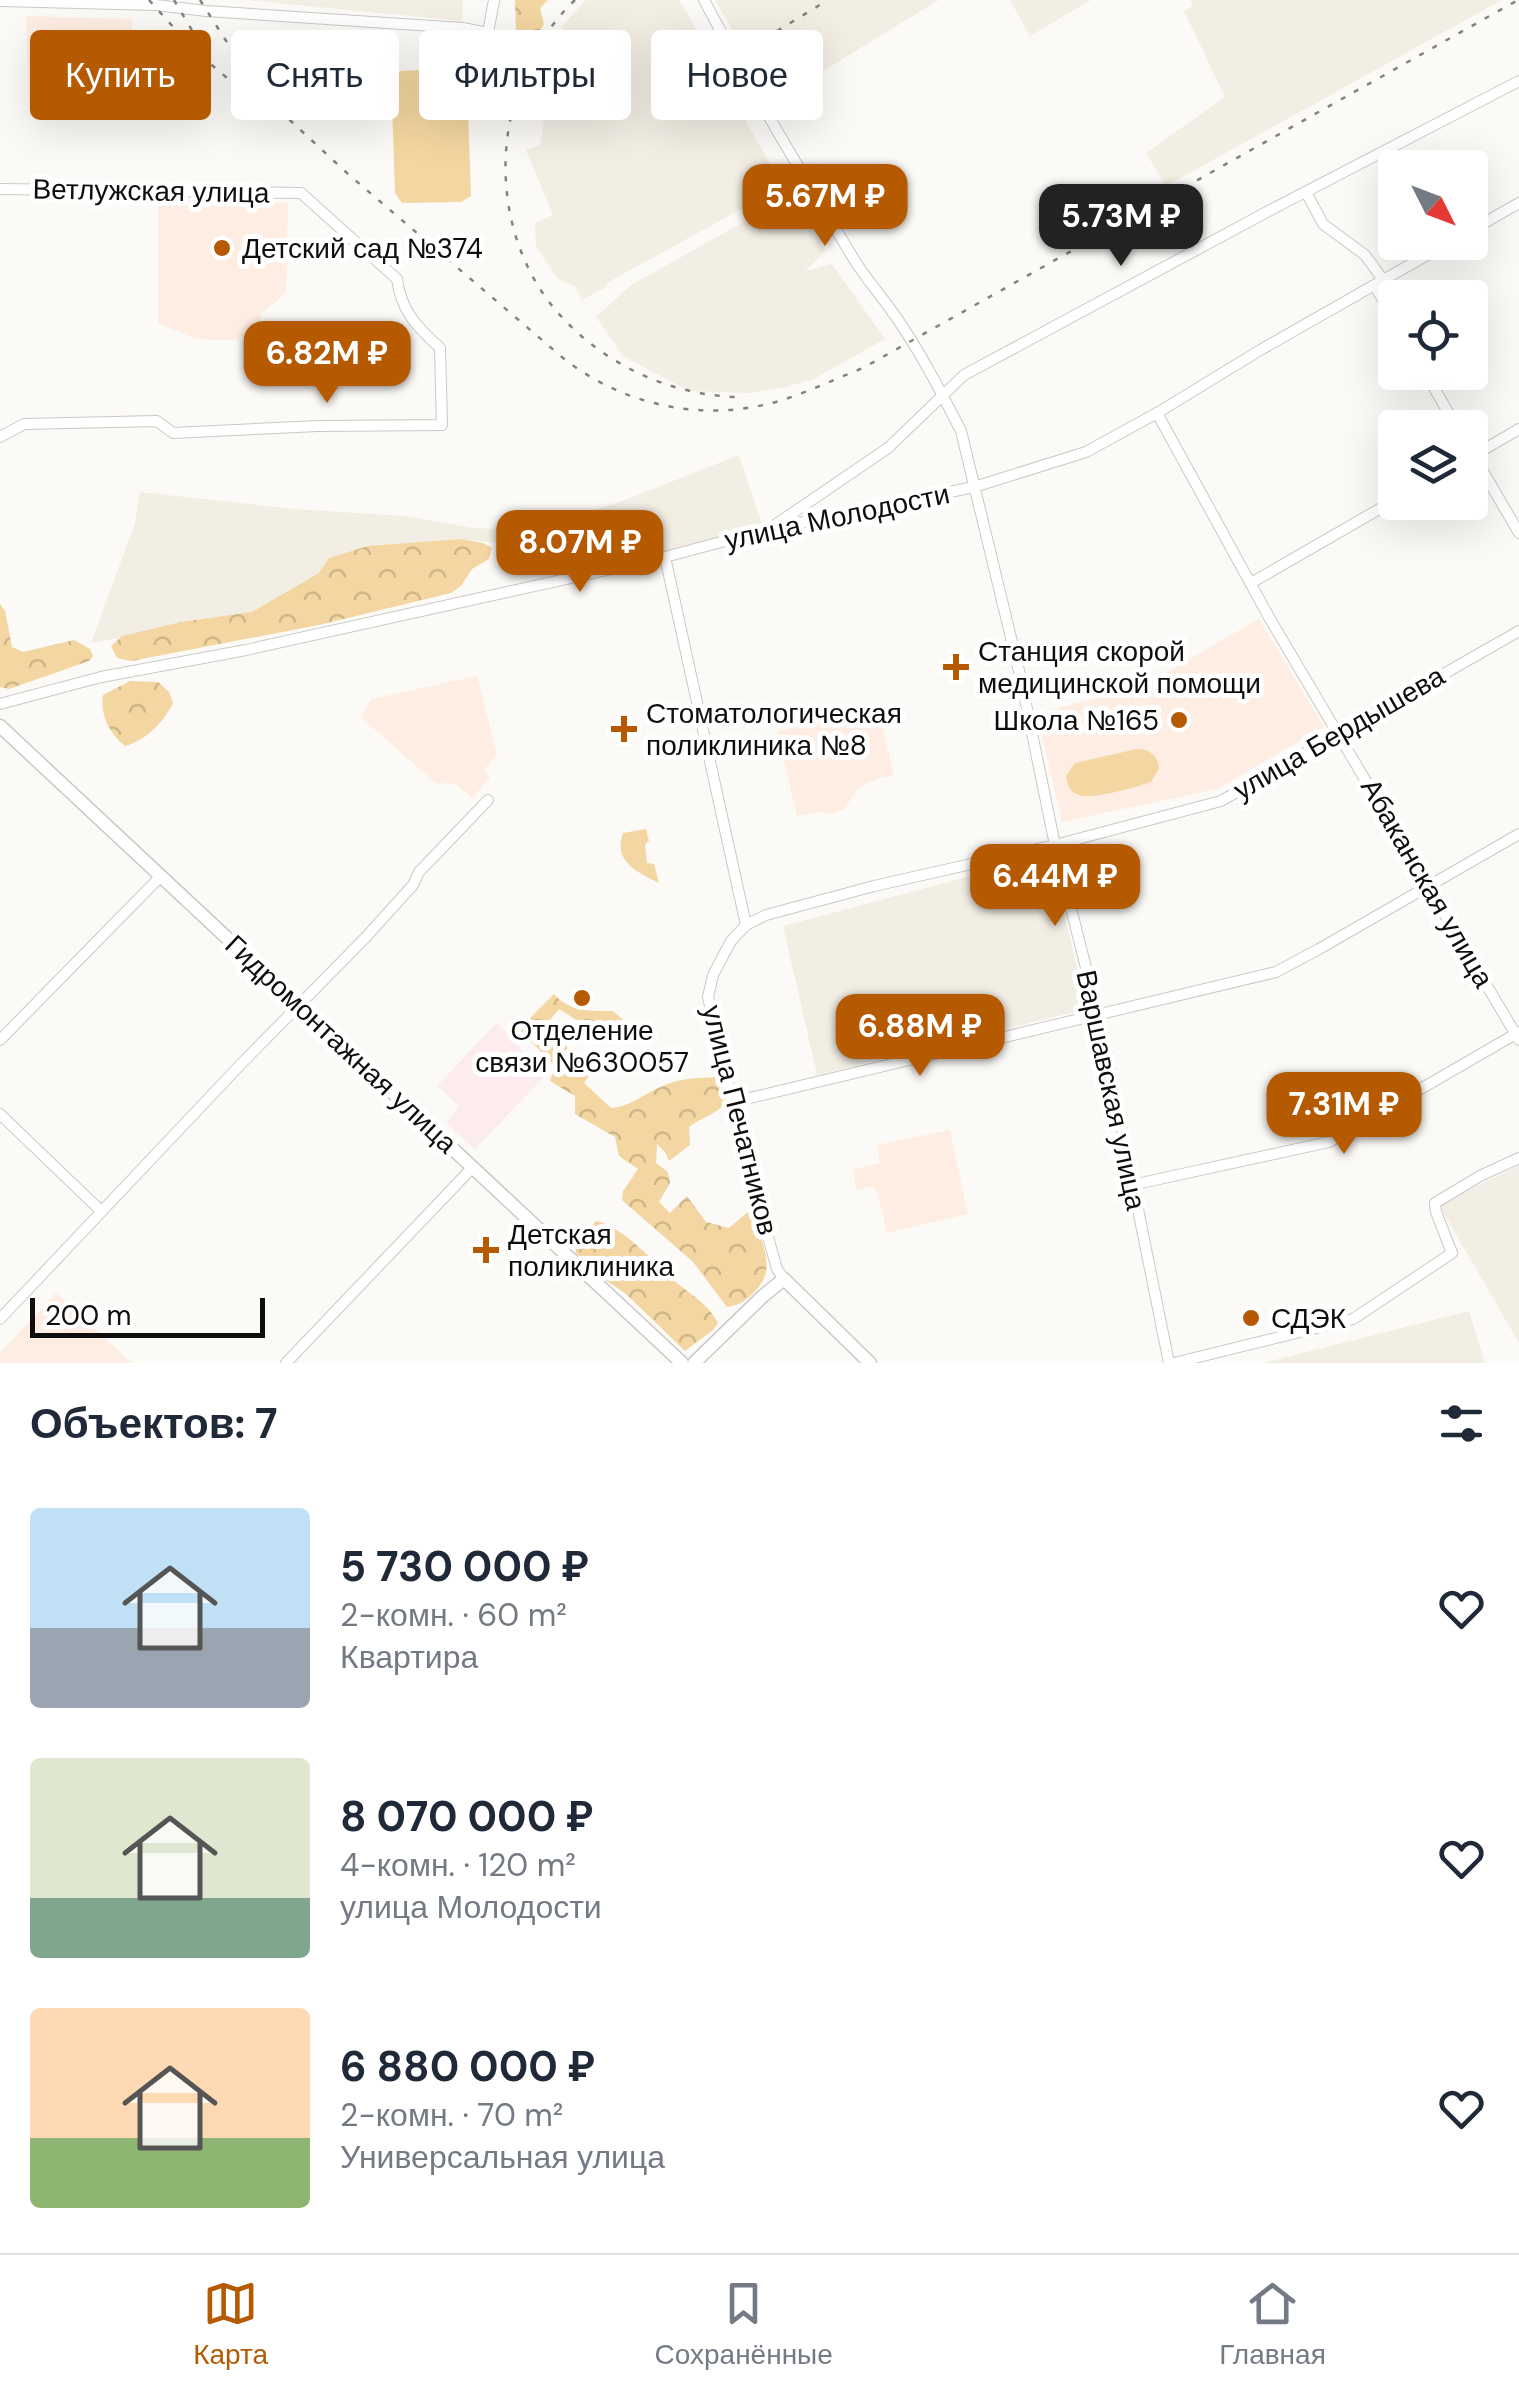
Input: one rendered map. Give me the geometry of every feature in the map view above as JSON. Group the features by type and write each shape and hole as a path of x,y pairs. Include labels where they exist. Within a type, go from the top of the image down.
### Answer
{"main road":[{"name":"Гидромонтажная улица","path":"0,726 682,1363"},
{"path":"694,1363 784,1280"},
{"name":"улица Печатников","path":"784,1280 870,1363"}],"street":[{"path":"0,1 153,5 488,33 494,0"},
{"name":"Варшавская улица","path":"704,0 810,187 857,264 898,318 961,431 1020,676 1054,845 1098,1015 1171,1363"},
{"path":"770,528 888,448 964,375 1519,81"},
{"name":"Ветлужская улица","path":"0,189 302,193 397,279 399,300 440,348 442,425 173,433 157,421 24,424 0,437"},
{"path":"1306,192 1323,224 1365,254 1378,281"},
{"path":"1488,220 1519,202"},
{"name":"улица Молодости","path":"1384,280 1419,260"},
{"name":"улица Молодости","path":"0,704 101,677 246,650 665,557 770,528 974,487 1086,452 1378,284"},
{"name":"Абаканская улица","path":"1157,413 1270,619 1518,1036"},
{"path":"1488,445 1519,429"},
{"path":"1488,482 1519,533"},
{"path":"1251,583 1378,510"},
{"path":"665,557 746,925"},
{"name":"улица Бердышева","path":"746,925 766,914 1220,801 1519,631"},
{"path":"0,1319 400,900 419,872 488,800"},
{"path":"733,1102 1276,972 1519,834"},
{"path":"0,1040 160,876"},
{"name":"улица Печатников","path":"746,925 726,950 713,975 708,997 777,1268 784,1280"},
{"path":"1132,1185 1330,1142 1518,1036"},
{"path":"0,1114 101,1211"},
{"path":"1171,1363 1354,1319 1452,1253 1435,1204 1519,1158"},
{"path":"286,1363 473,1167"}],"shaded area":[{"path":"247,0 463,0 462,21"},
{"path":"586,0 679,0 697,30 651,30 651,120 745,120 783,186 582,300 575,286 558,279 536,247 535,223 553,215 526,150 540,145 544,120 631,120 631,30 561,27"},
{"path":"715,0 939,0 823,71 823,30 733,30"},
{"path":"1010,0 1091,0 1030,36"},
{"path":"1191,0 1502,0 1166,186 1146,153 1225,97 1184,11 1193,6"},
{"path":"26,16 132,19 132,30 30,30 29,113"},
{"path":"792,195 826,251 805,271 832,264 885,339 814,379 748,393 689,391 623,356 596,317 631,285"},
{"name":"Детский сад №374","path":"158,200 288,203 286,293 261,314 258,334 233,340 196,339 158,323"},
{"path":"739,455 763,527 653,557 567,573 562,554 519,545 460,539 399,545 319,577 258,611 91,643 135,523 140,492 405,516 472,528 535,530"},
{"name":"Школа №165","path":"1259,619 1324,727 1217,789 1062,822 1037,714 1145,685"},
{"path":"477,676 497,754 484,770 490,778 472,798 456,784 435,783 361,717 371,699"},
{"path":"877,704 894,775 858,789 844,809 797,816 777,731"},
{"path":"1050,855 1087,1009 817,1075 783,926"},
{"path":"497,1022 545,1076 475,1149 446,1123 459,1106 437,1086"},
{"path":"950,1130 968,1214 887,1233 877,1192 873,1186 857,1190 853,1170 880,1163 877,1145"},
{"path":"1519,1165 1519,1343 1439,1205"},
{"path":"56,1293 132,1363 0,1363 0,1353"},
{"path":"1469,1311 1485,1363 1263,1363"}],"green space":[{"path":"515,0 548,0 540,8 544,24 540,30 516,30"},
{"path":"419,70 419,120 468,120 471,196 461,202 402,203 395,193 392,120 399,120 401,71"},
{"path":"461,539 492,548 489,559 472,569 451,593 319,625 131,661 117,658 111,646 122,636 181,622 252,612 319,573 329,558 368,546"},
{"path":"0,604 12,647 23,652 74,640 90,649 93,656 89,661 9,689 0,687"},
{"path":"130,681 158,682 169,692 173,703 153,730 125,746 107,723 102,702 103,695"},
{"path":"1137,749 1149,752 1157,760 1159,768 1151,782 1093,796 1079,795 1070,788 1066,776 1075,763"},
{"path":"646,829 647,863 654,864 659,883 629,865 621,852 623,833"},
{"path":"554,994 573,1007 613,1011 628,1024 603,1037 559,1009 545,1026 592,1071 584,1083 611,1108 672,1082 722,1077 726,1089 724,1104 689,1127 690,1145 669,1161 657,1144 656,1163 668,1172 670,1183 659,1202 670,1213 687,1196 706,1222 729,1228 748,1212 752,1215 763,1245 766,1274 743,1302 727,1307 693,1262 622,1200 623,1191 638,1169 619,1156 615,1137 575,1114 575,1096 550,1081 555,1066 521,1031"},
{"path":"596,1221 626,1237 703,1304 718,1323 713,1330 685,1351 626,1294 597,1274 576,1253 575,1244"}],"railway":[{"path":"149,0 194,50 231,81"},
{"path":"174,0 192,30"},
{"path":"200,0 244,69 279,110 563,358 629,395 677,408 702,410 767,404 863,368 1518,0"},
{"path":"575,0 549,30 529,64 515,100 507,138 506,178 522,254 558,313 602,352 655,380 713,395 742,397"},
{"path":"779,30 828,0"}],"place":[{"name":"Детский сад №374","path":"222,248"},
{"name":"Станция скорой медицинской помощи","path":"956,667"},
{"name":"Школа №165","path":"1179,720"},
{"name":"Стоматологическая поликлиника №8","path":"624,729"},
{"name":"Отделение связи №630057","path":"582,998"},
{"name":"Детская поликлиника","path":"486,1250"},
{"name":"СДЭК","path":"1251,1318"}]}
